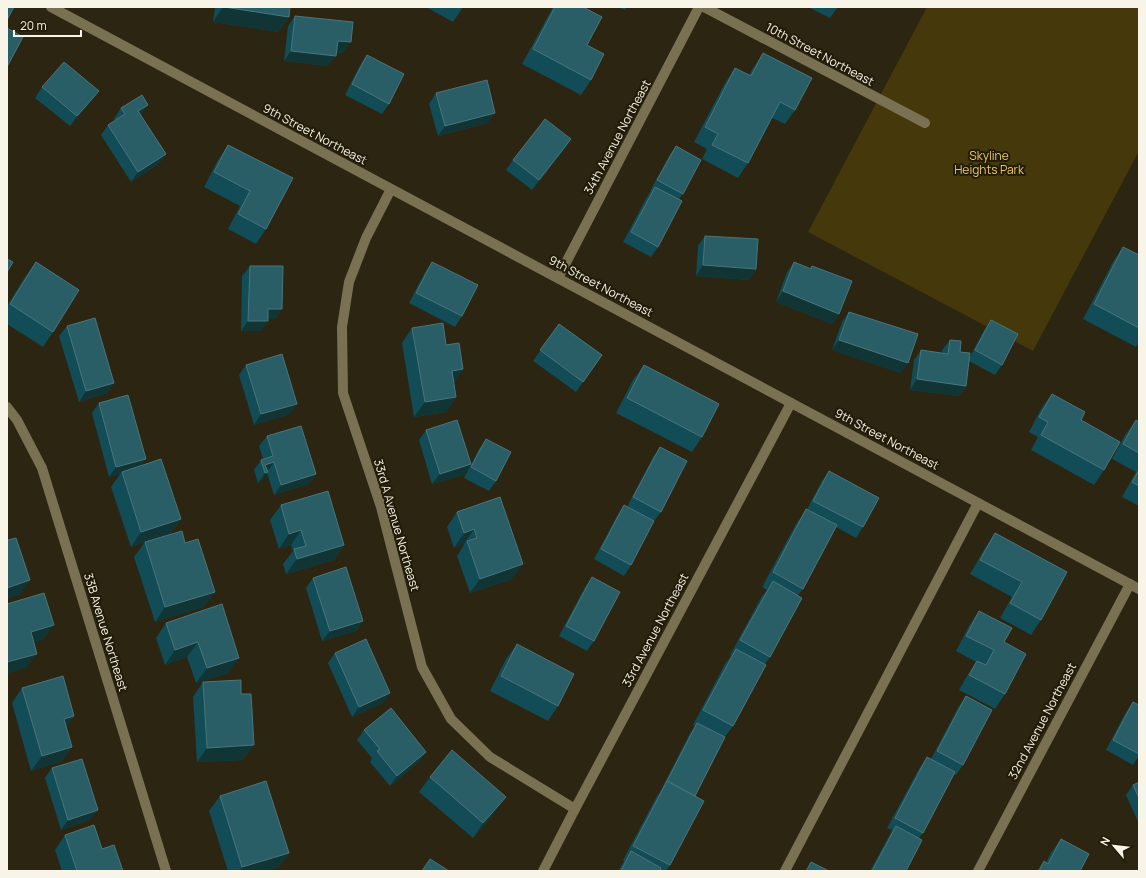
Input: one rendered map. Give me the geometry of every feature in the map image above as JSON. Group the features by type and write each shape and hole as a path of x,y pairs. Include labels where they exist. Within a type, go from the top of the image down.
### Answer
{"street":[{"name":"9th Street Northeast","path":"51,7 1139,589"},
{"name":"34th Avenue Northeast","path":"558,278 699,7"},
{"name":"10th Street Northeast","path":"704,7 924,123"},
{"name":"33rd A Avenue Northeast","path":"391,189 366,238 349,282 342,327 343,394 381,508 422,667 451,719 490,757 575,809"},
{"name":"33rd Avenue Northeast","path":"543,871 791,403"},
{"name":"33B Avenue Northeast","path":"7,407 17,420 42,468 166,871"},
{"path":"785,871 978,502"},
{"path":"1130,584 1139,594"},
{"name":"32nd Avenue Northeast","path":"978,871 1130,584"}],"green space":[{"name":"Skyline Heights Park","path":"927,7 1139,7 1139,151 1033,351 808,232"}],"building":[{"path":"7,7 14,7 7,20"},
{"path":"224,7 290,7 289,17"},
{"path":"555,7 583,7 602,17 587,45 604,54 591,80 533,49"},
{"path":"295,16 353,22 351,42 338,41 336,56 291,51"},
{"path":"7,28 23,37 7,67"},
{"path":"763,53 812,78 795,110 780,102 748,163 712,145 718,134 705,127 735,68 751,76"},
{"path":"367,55 404,74 389,104 352,84"},
{"path":"64,62 99,91 77,116 42,87"},
{"path":"487,80 495,113 445,126 436,93"},
{"path":"142,95 148,105 138,111 166,154 138,172 108,125 125,114 121,108"},
{"path":"545,119 571,139 539,180 513,160"},
{"path":"228,145 293,178 266,229 238,214 250,191 214,172"},
{"path":"676,146 701,160 683,194 657,180"},
{"path":"655,187 682,201 658,247 631,232"},
{"path":"705,236 758,239 756,269 703,265"},
{"path":"1123,247 1139,255 1139,328 1094,304"},
{"path":"7,259 13,262 7,272"},
{"path":"36,262 79,290 53,332 10,304"},
{"path":"432,262 478,285 462,316 416,293"},
{"path":"794,262 811,269 812,266 852,281 839,314 783,291"},
{"path":"250,266 283,266 282,309 268,309 268,321 248,321"},
{"path":"849,312 918,334 908,363 839,340"},
{"path":"95,318 114,383 86,391 67,326"},
{"path":"991,320 1018,334 1002,365 975,350"},
{"path":"443,323 446,345 459,343 463,369 452,371 456,397 425,402 412,328"},
{"path":"559,324 602,355 583,382 540,350"},
{"path":"950,340 961,341 960,352 970,353 966,386 917,379 921,350 948,354"},
{"path":"282,354 297,404 261,414 246,365"},
{"path":"644,365 719,404 702,437 627,398"},
{"path":"1052,394 1085,412 1081,420 1120,442 1104,470 1041,435 1048,422 1039,417"},
{"path":"128,395 146,459 116,467 99,403"},
{"path":"457,420 471,464 440,474 426,430"},
{"path":"1136,420 1139,422 1139,453 1123,444"},
{"path":"301,426 316,474 281,485 274,462 265,465 268,472 265,473 261,460 273,456 267,436"},
{"path":"486,439 511,452 496,481 471,467"},
{"path":"660,447 687,461 661,512 633,497"},
{"path":"161,459 181,519 141,532 122,472"},
{"path":"1139,470 1139,486 1132,482"},
{"path":"829,471 879,498 863,527 813,501"},
{"path":"328,491 344,545 297,559 294,549 306,546 301,530 289,534 281,505"},
{"path":"500,497 523,564 480,579 467,541 477,538 474,529 464,533 457,512"},
{"path":"624,505 654,521 631,565 601,549"},
{"path":"806,509 837,525 803,589 773,572"},
{"path":"182,531 185,543 198,539 215,592 165,607 145,542"},
{"path":"995,533 1067,572 1041,620 1010,603 1022,582 980,560"},
{"path":"7,538 8,540 16,538 30,580 7,588"},
{"path":"346,567 363,621 330,631 313,578"},
{"path":"592,577 620,592 594,641 566,626"},
{"path":"773,581 802,598 770,657 740,640"},
{"path":"44,593 54,625 31,632 37,654 7,662 7,604"},
{"path":"222,604 239,658 207,668 198,642 175,650 166,623"},
{"path":"979,611 1012,628 1004,642 1026,654 1005,694 969,675 977,661 986,665 994,650 966,636"},
{"path":"366,639 390,693 359,707 335,653"},
{"path":"517,644 574,674 558,706 501,676"},
{"path":"736,649 766,665 733,726 703,710"},
{"path":"63,676 74,716 64,719 72,747 42,756 22,688"},
{"path":"241,680 241,694 251,694 254,745 207,748 203,682"},
{"path":"966,696 992,710 963,765 937,751"},
{"path":"1133,702 1139,705 1139,754 1113,740"},
{"path":"391,708 426,752 397,776 377,751 380,749 364,730"},
{"path":"697,723 725,737 695,796 667,781"},
{"path":"452,750 506,797 483,823 430,777"},
{"path":"927,757 955,772 923,833 895,818"},
{"path":"82,759 98,810 68,820 52,768"},
{"path":"266,781 289,853 242,867 220,796"},
{"path":"667,781 704,801 670,865 633,846"},
{"path":"1139,782 1139,798 1133,785"},
{"path":"94,825 102,849 114,845 123,871 77,871 65,835"},
{"path":"896,826 922,840 906,871 872,871"},
{"path":"1061,839 1089,854 1080,871 1039,871 1044,861 1048,864"},
{"path":"631,851 661,868 660,871 621,871"},
{"path":"430,859 449,871 422,871"},
{"path":"811,862 829,871 806,871"}]}
